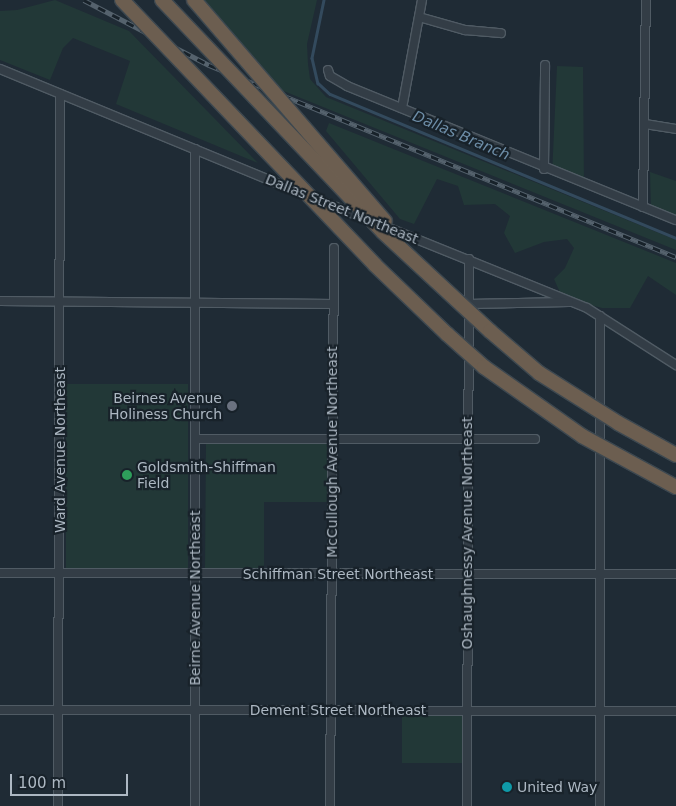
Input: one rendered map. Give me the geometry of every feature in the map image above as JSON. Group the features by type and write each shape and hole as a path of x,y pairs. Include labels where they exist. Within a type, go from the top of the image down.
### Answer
{"highway":[{"path":"122,0 375,265 447,334 492,372 582,436 676,487"},
{"path":"162,0 383,232 446,292 539,373 618,423 676,454"},
{"path":"194,0 446,292"}],"street":[{"path":"402,108 422,0"},
{"path":"644,207 646,0"},
{"path":"419,17 465,30 501,32"},
{"path":"544,168 545,65"},
{"name":"Dallas Street Northeast","path":"0,69 195,150 574,302 600,316 676,365"},
{"path":"328,70 330,76 347,86 544,168 676,220"},
{"name":"Ward Avenue Northeast","path":"58,806 61,301 60,94"},
{"path":"645,124 676,129"},
{"name":"Beirne Avenue Northeast","path":"194,806 195,150"},
{"name":"McCullough Avenue Northeast","path":"330,806 334,248"},
{"name":"Oshaughnessy Avenue Northeast","path":"467,806 466,574 469,259"},
{"path":"0,301 333,304"},
{"path":"468,304 574,302"},
{"path":"600,316 600,806"},
{"path":"195,439 535,439"},
{"name":"Schiffman Street Northeast","path":"0,573 676,574"},
{"name":"Dement Street Northeast","path":"0,710 676,711"}],"green space":[{"path":"55,0 129,31 258,163 116,104 130,61 73,38 63,48 50,80 0,60 0,11 17,10"},
{"path":"203,0 317,0 307,44 308,64 310,79 326,97 676,240 676,250 281,90"},
{"path":"557,66 583,67 584,187 552,175"},
{"path":"329,123 676,263 676,295 648,276 630,308 602,308 562,297 554,279 565,268 574,248 567,239 544,242 515,253 504,233 510,216 495,204 464,205 458,186 437,179 414,224 400,219 326,131"},
{"path":"650,172 676,181 676,220 651,209"},
{"name":"Goldsmith-Shiffman Field","path":"66,384 188,384 188,568 66,568"},
{"path":"327,441 327,502 264,502 264,569 205,569 206,442"},
{"path":"402,716 462,716 462,763 402,763"}],"waterway":[{"name":"Dallas Branch","path":"324,0 312,58 318,83 330,94 676,238"}],"railway":[{"path":"84,0 209,65 676,257"}],"place":[{"name":"Beirnes Avenue Holiness Church","path":"232,406"},
{"name":"Goldsmith-Shiffman Field","path":"127,475"},
{"name":"United Way","path":"507,787"}]}
